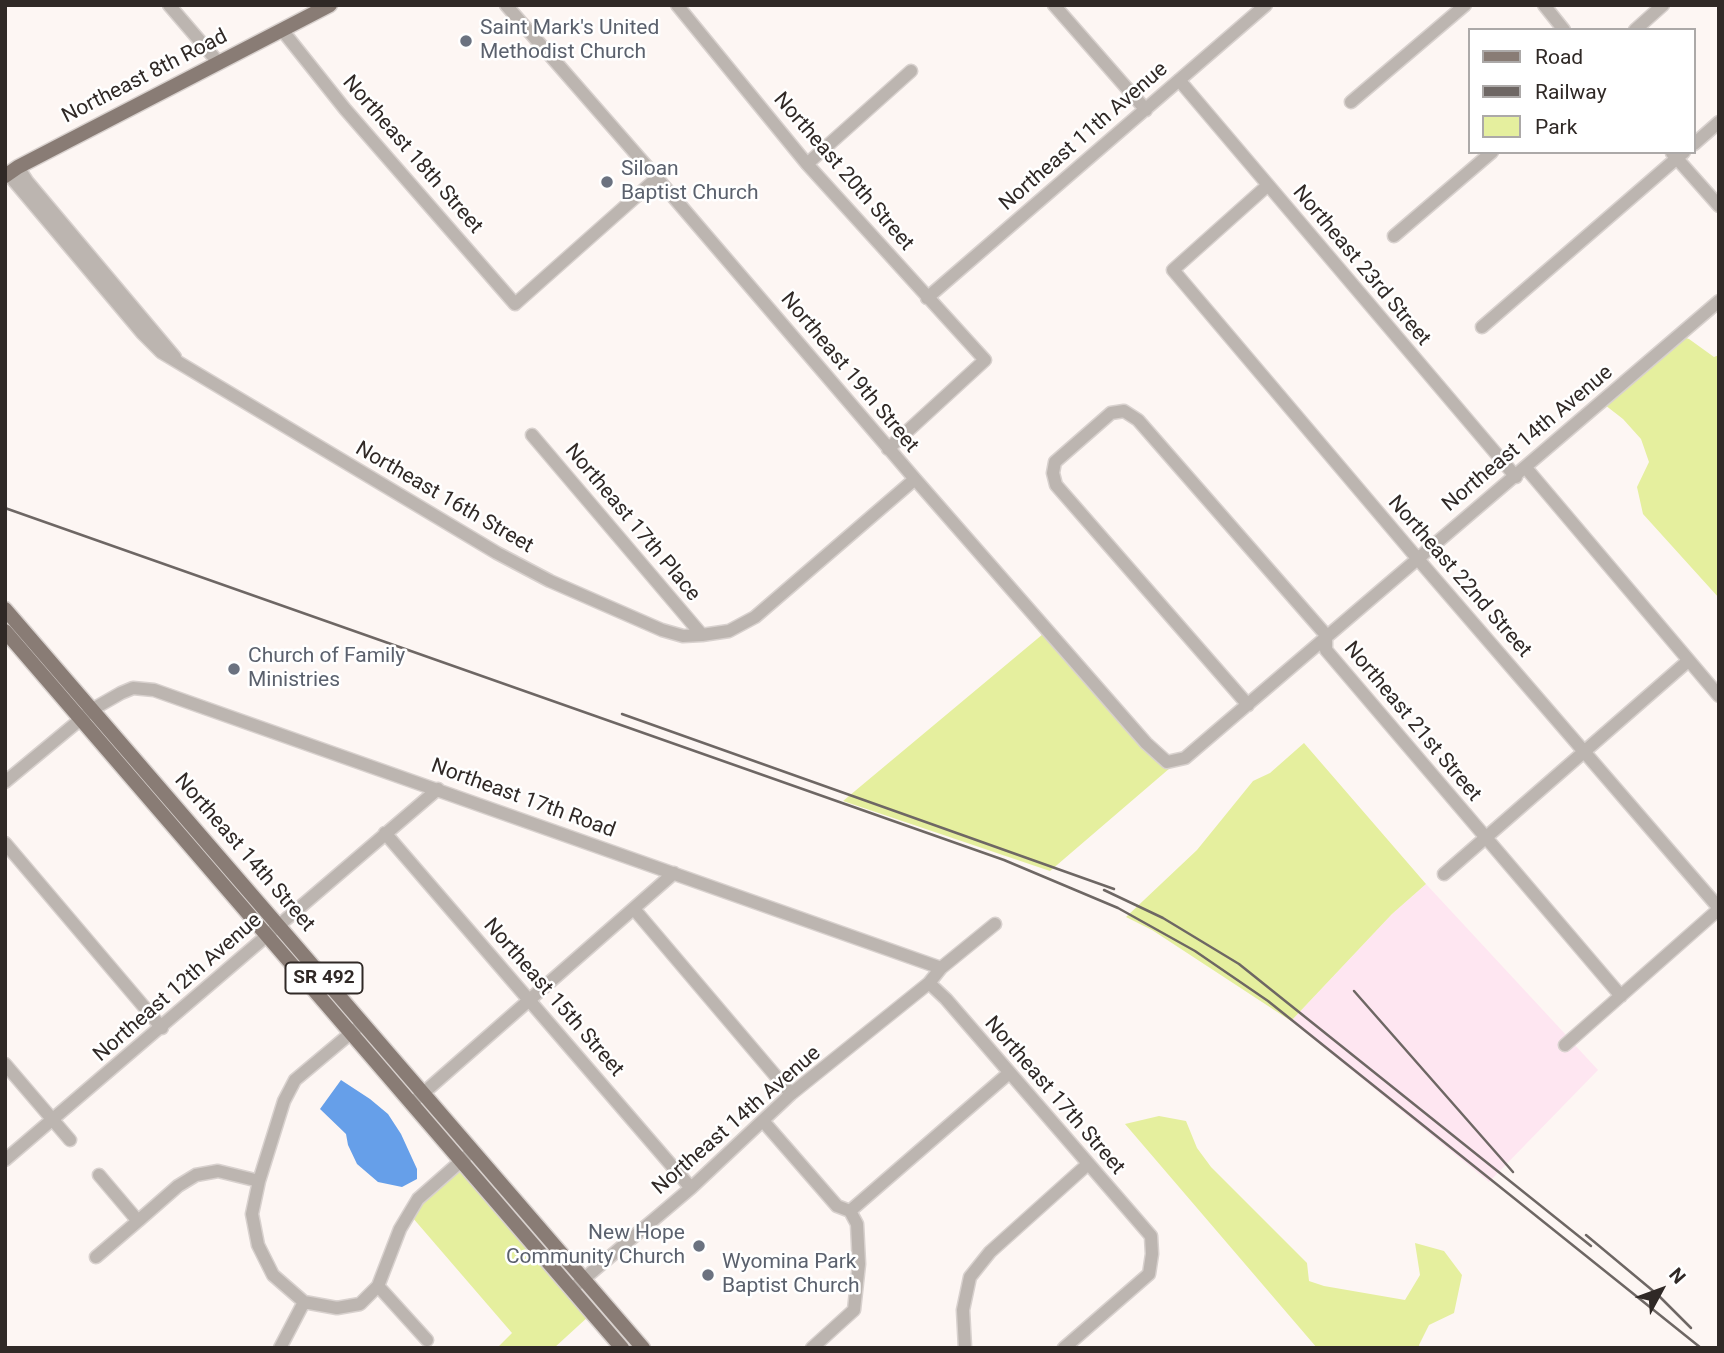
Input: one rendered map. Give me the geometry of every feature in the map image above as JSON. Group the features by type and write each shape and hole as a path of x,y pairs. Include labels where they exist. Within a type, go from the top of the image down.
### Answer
{"main road":[{"name":"Northeast 8th Road","path":"10,172 330,5"},
{"name":"Northeast 14th Street","path":"5,609 87,714 357,1028 412,1103 467,1156 583,1279 643,1348"},
{"name":"Northeast 14th Street","path":"5,631 87,714"},
{"name":"Northeast 14th Street","path":"357,1028 423,1093 467,1156 622,1348"}],"street":[{"path":"169,5 218,62"},
{"name":"Northeast 19th Street","path":"506,5 888,449 1146,743 1167,762"},
{"name":"Northeast 20th Street","path":"677,5 807,163 985,360 888,449"},
{"path":"1054,5 1146,110"},
{"name":"Northeast 11th Avenue","path":"927,298 1266,5"},
{"path":"1351,102 1465,5"},
{"path":"1544,5 1562,28"},
{"path":"1637,28 1663,5"},
{"name":"Northeast 18th Street","path":"282,30 345,109 515,304 657,178"},
{"path":"807,163 911,71"},
{"name":"Northeast 23rd Street","path":"1179,80 1267,186 1719,696"},
{"path":"1696,142 1719,122"},
{"path":"1394,236 1490,154"},
{"path":"1482,327 1678,154 1719,206"},
{"name":"Northeast 16th Street","path":"10,172 141,323 180,363 428,513 550,582 662,630 683,636 702,635"},
{"name":"Northeast 22nd Street","path":"1267,186 1172,270 1719,908"},
{"name":"Northeast 14th Avenue","path":"1167,762 1185,758 1719,301"},
{"name":"Northeast 21st Street","path":"1248,705 1056,485 1053,473 1055,462 1111,414 1124,411 1138,420 1326,635 1326,649 1621,996"},
{"name":"Northeast 17th Place","path":"532,435 702,635"},
{"path":"702,635 729,631 755,617 915,479"},
{"path":"1444,874 1688,661"},
{"name":"Northeast 17th Road","path":"87,714 134,688 154,690 941,968"},
{"path":"5,782 87,714"},
{"name":"Northeast 12th Avenue","path":"5,1160 438,789"},
{"name":"Northeast 15th Street","path":"385,833 691,1188"},
{"path":"5,843 162,1028"},
{"path":"412,1103 674,873"},
{"path":"1565,1045 1719,908"},
{"path":"634,909 791,1094"},
{"path":"929,982 941,968 995,924"},
{"name":"Northeast 14th Avenue","path":"572,1289 691,1188 791,1094 929,982"},
{"name":"Northeast 17th Street","path":"929,982 1151,1236 1149,1274 1064,1348"},
{"path":"357,1028 295,1080 284,1101 259,1181 252,1214 258,1245 273,1275 303,1302 337,1308 360,1304 378,1286 400,1229 418,1199 467,1156"},
{"path":"5,1064 70,1140"},
{"path":"850,1211 1008,1074"},
{"path":"763,1121 837,1206 850,1211 857,1224 859,1264 854,1310 812,1348"},
{"path":"965,1348 963,1310 970,1277 990,1252 1088,1164"},
{"path":"96,1257 178,1186 196,1175 218,1171 259,1181"},
{"path":"99,1175 138,1221"},
{"path":"378,1286 427,1340"},
{"path":"280,1348 303,1302"}],"shaded area":[{"path":"1426,884 1567,1036 1558,1044 1563,1051 1573,1043 1598,1070 1489,1182 1291,1021 1392,914"}],"green space":[{"path":"1683,337 1714,357 1719,355 1719,598 1643,514 1637,487 1649,462 1641,439 1623,419 1605,405"},
{"path":"1043,634 1163,767 1170,768 1050,871 843,801"},
{"path":"1304,743 1426,884 1392,914 1291,1021 1152,930 1126,917 1197,850 1253,781 1270,773"},
{"path":"1159,1116 1186,1121 1197,1148 1211,1167 1307,1263 1309,1281 1405,1300 1420,1275 1415,1243 1444,1251 1462,1275 1454,1313 1429,1325 1420,1348 1317,1348 1125,1124"},
{"path":"460,1167 589,1316 554,1348 497,1348 512,1333 412,1217 418,1207"}],"water":[{"path":"341,1080 388,1114 401,1134 417,1169 417,1179 402,1187 378,1182 357,1164 346,1134 320,1109"}],"railway":[{"path":"5,508 1004,860 1118,908 1195,951 1268,1001 1701,1348"},
{"path":"622,714 1114,889"},
{"path":"1104,890 1163,918 1239,964 1591,1246"},
{"path":"1354,991 1513,1172"},
{"path":"1586,1235 1658,1295 1691,1328"}],"place":[{"name":"Saint Mark's United Methodist Church","path":"466,41"},
{"name":"Siloan Baptist Church","path":"607,182"},
{"name":"Church of Family Ministries","path":"234,669"},
{"name":"New Hope Community Church","path":"699,1246"},
{"name":"Wyomina Park Baptist Church","path":"708,1275"}]}
